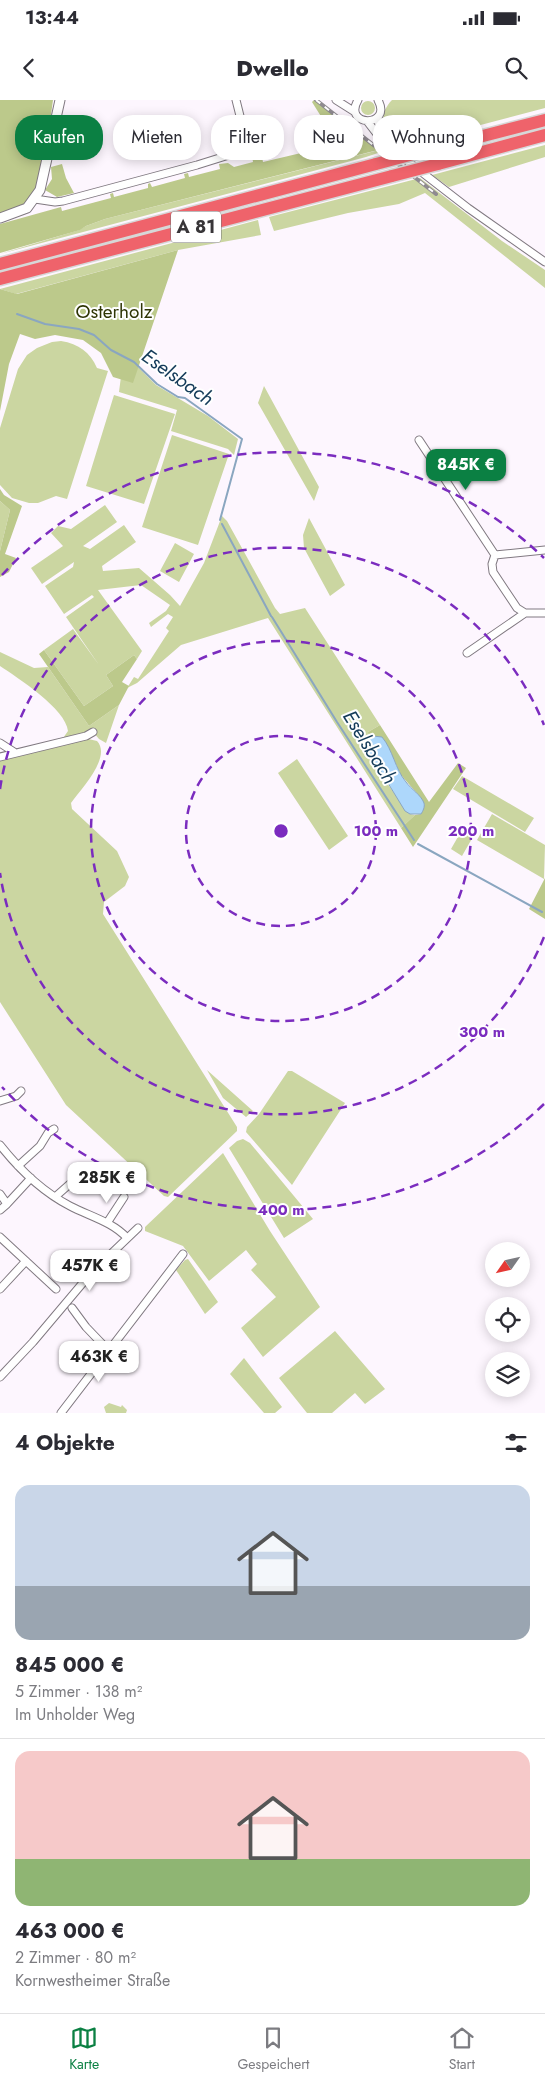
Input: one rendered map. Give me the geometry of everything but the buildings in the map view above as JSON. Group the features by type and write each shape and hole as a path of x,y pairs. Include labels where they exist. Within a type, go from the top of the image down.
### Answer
{"highway":[{"name":"A 81","path":"0,264 545,120"},
{"name":"A 81","path":"0,279 545,135"}],"street":[{"path":"0,218 20,212 27,208 35,199 43,180 60,100"},
{"path":"35,199 55,202 63,201 197,166 245,150 247,144 236,100"},
{"path":"338,100 357,101 355,112"},
{"path":"338,100 355,112 361,119 367,121 373,130"},
{"path":"379,115 382,102"},
{"path":"367,121 373,119"},
{"path":"406,160 468,208 545,262"},
{"path":"419,440 494,555 493,572 517,608 525,613 545,613"},
{"path":"494,555 545,550"},
{"path":"467,653 525,613"},
{"path":"0,757 14,752 86,736 93,732"},
{"path":"0,743 14,752"},
{"path":"0,1101 16,1096 21,1091"},
{"path":"18,1166 40,1146 48,1133 54,1129"},
{"path":"0,1145 18,1166 55,1197 119,1229 127,1238"},
{"path":"55,1197 89,1167"},
{"path":"0,1210 31,1178"},
{"path":"0,1194 7,1204"},
{"path":"107,1223 124,1197"},
{"path":"0,1377 33,1342 92,1272 138,1228"},
{"path":"0,1237 56,1288"},
{"path":"61,1413 183,1254"},
{"path":"0,1289 26,1261"},
{"path":"72,1308 86,1327 108,1350"}],"green space":[{"path":"0,100 53,100 51,115 15,115 15,160 43,160 37,186 32,197 23,206 0,214"},
{"path":"314,100 333,115 320,115 312,102"},
{"path":"392,100 545,100 545,108 483,124 483,115 384,115"},
{"path":"365,101 371,101 375,108 371,115 365,115 361,111 361,105"},
{"path":"363,138 373,146 373,151 363,154"},
{"path":"545,145 545,157 449,187 432,175"},
{"path":"373,152 373,155 363,158 363,154"},
{"path":"294,155 294,160 338,160 105,219 80,230 0,253 0,224 61,207 62,211 111,198 110,194 113,193 114,197 148,188 150,183 152,187 185,178 184,174 188,173 189,177 220,169 219,164 228,163 234,167 253,162 253,160 263,160 263,162 284,160 284,157"},
{"path":"339,160 355,160 0,254 79,230 105,219"},
{"path":"62,164 66,178 74,193 57,197 45,190 52,179 51,167"},
{"path":"420,178 502,241 545,270 545,288 425,193 399,204 348,213 274,231 269,217"},
{"path":"258,220 261,235 178,250 16,294 0,289"},
{"name":"Osterholz","path":"178,250 133,383 113,377 101,353 83,340 55,335 35,339 20,334 9,364 0,411 0,289 17,294"},
{"path":"61,341 73,344 83,350 91,357 97,368 108,371 67,499 56,496 38,503 29,503 12,498 0,485 0,428 18,369 27,355 37,348 52,342"},
{"path":"123,361 134,363 156,385 208,416 238,439 234,455 228,449 171,431 177,410 119,392"},
{"path":"264,386 319,487 314,501 258,403"},
{"path":"114,395 175,414 144,504 86,486"},
{"path":"172,435 229,454 198,545 142,527"},
{"path":"0,489 4,495 22,506 5,554 16,558 9,572 0,577 0,551 10,510 0,501"},
{"path":"0,501 10,510 0,551"},
{"path":"105,505 117,522 83,546 90,549 124,525 136,542 102,566 103,571 139,568 180,606 204,563 222,516 227,521 275,608 280,614 305,608 380,725 368,732 369,739 366,741 364,751 410,814 415,815 401,828 268,618 181,645 137,683 127,688 134,677 138,679 169,631 166,628 173,617 168,614 151,627 149,623 166,611 170,605 141,585 98,590 142,651 137,659 134,655 106,675 113,686 84,706 44,650 73,629 99,665 66,617 94,597 92,595 64,614 45,586 73,567 74,562 42,584 31,568 63,546 51,533 58,526 71,529"},
{"path":"309,518 345,585 330,596 304,548 303,535"},
{"path":"175,543 194,554 179,582 160,571"},
{"path":"44,650 84,706 113,686 106,675 134,655 137,659 122,682 129,686 119,705 89,726 39,654"},
{"path":"0,652 34,668 48,667 89,726 119,705 106,743 93,732 61,741 68,731 59,713 40,695 0,666"},
{"path":"380,725 429,802 458,763 466,768 413,847 401,828 415,815 421,814 420,797 401,775 386,743 373,736 369,739 368,732"},
{"path":"84,738 97,741 101,748 101,755 88,781 71,803 72,809 117,851 129,877 125,886 104,902 103,914 237,1127 237,1131 168,1197 164,1196 66,1105 0,1002 0,757"},
{"path":"297,759 348,836 329,850 278,773"},
{"path":"462,776 534,818 525,832 453,789"},
{"path":"492,814 545,845 544,879 477,840"},
{"path":"463,828 474,835 462,856 451,849"},
{"path":"545,878 545,919 529,909"},
{"path":"207,1070 253,1111 246,1117 223,1098"},
{"path":"288,1071 292,1071 345,1103 292,1185 246,1132 247,1127 259,1114"},
{"path":"243,1139 250,1143 313,1219 284,1238 229,1148 237,1141"},
{"path":"223,1153 270,1231 320,1307 263,1357 241,1328 276,1297 251,1270 257,1264 246,1250 209,1281 183,1246 145,1231 145,1227"},
{"path":"188,1259 218,1302 205,1314 176,1270"},
{"path":"335,1331 385,1389 365,1404 355,1393 332,1413 307,1413 279,1378"},
{"path":"244,1358 282,1407 275,1413 264,1413 230,1374"},
{"path":"109,1403 121,1407 122,1405 127,1410 126,1413 106,1413 104,1407"}],"water":[{"path":"373,736 382,737 386,742 402,777 423,800 424,806 421,814 410,814 405,811 380,770 364,751 366,741"}],"waterway":[{"name":"Eselsbach","path":"17,314 45,324 79,329 94,335 111,350 134,362 157,384 178,397 185,398 242,439 220,520"},
{"name":"Eselsbach","path":"222,524 271,616"},
{"name":"Eselsbach","path":"272,617 337,722 414,840"},
{"name":"Eselsbach","path":"418,844 542,912"}],"railway":[{"path":"316,100 436,194"}]}
